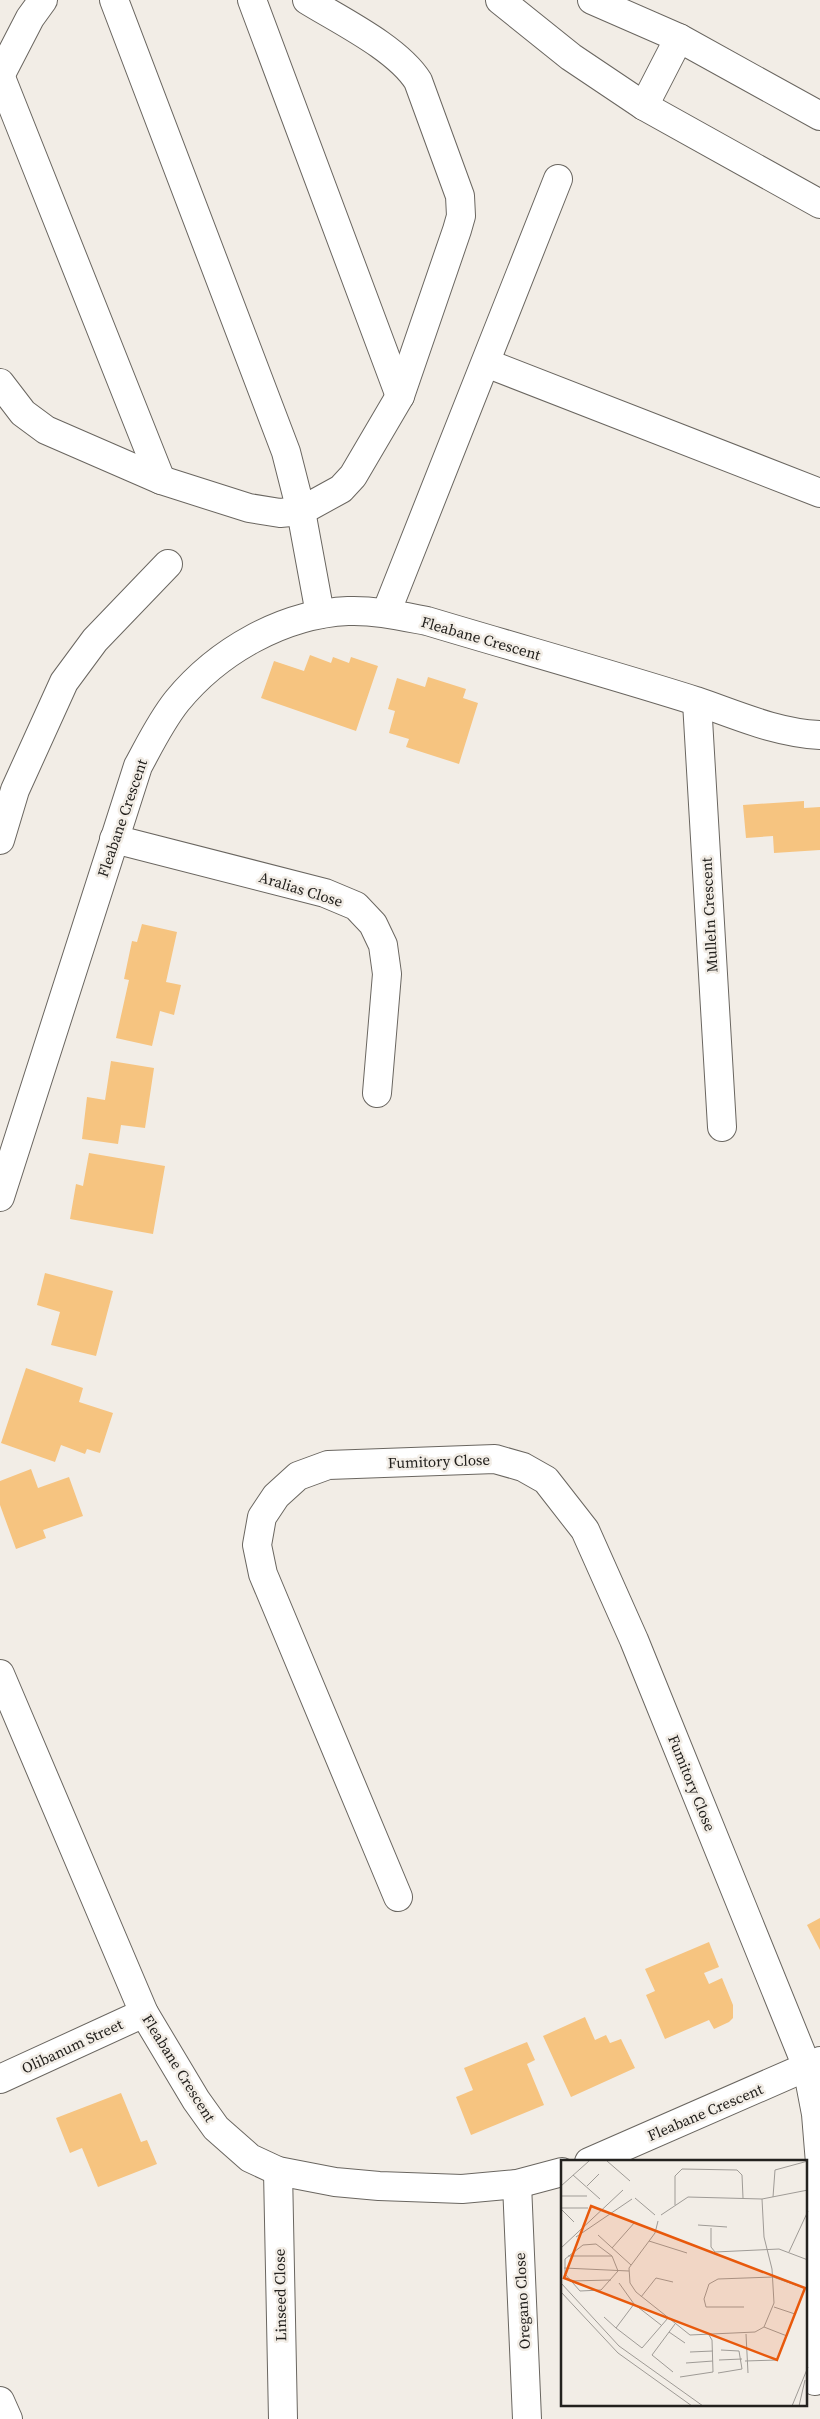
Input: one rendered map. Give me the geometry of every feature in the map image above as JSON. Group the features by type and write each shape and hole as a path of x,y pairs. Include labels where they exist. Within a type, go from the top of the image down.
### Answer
{"street":[{"path":"43,0 30,18 0,75 161,480"},
{"path":"114,0 286,452 301,511 320,614"},
{"path":"252,0 400,396"},
{"path":"0,383 23,413 46,430 161,480 249,508 280,513 301,511 341,489 353,476 400,396 457,230 461,216 460,196 418,81 409,66 392,53 307,0"},
{"path":"500,0 571,57 644,106 820,204"},
{"path":"592,0 679,38 820,116"},
{"path":"644,106 679,38"},
{"path":"386,613 558,179"},
{"path":"486,363 820,493"},
{"path":"0,840 7,788 64,682 94,640 168,564"},
{"name":"Fleabane Crescent","path":"2,1185 138,766 157,731 177,701 209,668 243,644 280,626 320,614 349,611 386,613 427,621 697,702 767,726 797,733 820,735"},
{"name":"MulleIn Crescent","path":"697,702 722,1127"},
{"name":"Aralias Close","path":"114,839 325,893 356,906 373,924 383,945 387,974 377,1092"},
{"name":"Fumitory Close","path":"398,1897 264,1574 257,1545 262,1517 276,1496 298,1476 328,1465 495,1458 523,1467 546,1480 585,1530 634,1640 814,2064 820,2163 815,2381"},
{"name":"Fleabane Crescent","path":"0,1674 144,2013 196,2100 216,2128 250,2158 278,2171 335,2182 379,2186 462,2189 517,2184 561,2172"},
{"name":"Olibanum Street","path":"0,2078 144,2013"},
{"name":"Fleabane Crescent","path":"594,2160 814,2064"},
{"name":"Linseed Close","path":"278,2171 283,2419"},
{"name":"Oregano Close","path":"517,2184 527,2419"},
{"path":"0,2401 8,2419"}],"building":[{"path":"310,655 331,663 333,657 349,663 351,657 378,666 356,731 261,698 274,661 304,671"},
{"path":"428,677 466,689 463,698 478,703 459,764 406,747 409,739 389,733 395,711 388,709 397,678 425,687"},
{"path":"804,801 804,808 820,807 820,850 774,853 773,836 746,838 743,805"},
{"path":"142,924 177,932 166,982 181,985 174,1015 160,1011 152,1046 116,1038 129,980 124,979 132,941 137,942"},
{"path":"111,1061 154,1068 145,1128 121,1125 118,1144 82,1139 87,1097 105,1100"},
{"path":"89,1153 165,1166 153,1234 70,1219 76,1184 83,1186"},
{"path":"45,1273 113,1291 96,1356 51,1345 60,1312 37,1305"},
{"path":"26,1368 83,1388 79,1402 113,1413 100,1453 87,1449 85,1454 61,1445 55,1462 1,1443"},
{"path":"31,1469 38,1488 69,1477 83,1516 43,1530 46,1538 16,1549 0,1505 0,1481"},
{"path":"820,1918 820,1950 807,1925"},
{"path":"709,1942 719,1967 704,1973 709,1984 722,1978 733,2005 733,2018 714,2029 709,2020 665,2039 646,1995 655,1991 645,1969"},
{"path":"585,2017 595,2040 606,2035 610,2043 621,2039 635,2068 571,2097 543,2036"},
{"path":"527,2042 535,2060 527,2064 544,2105 471,2135 456,2097 473,2090 464,2068"},
{"path":"121,2093 141,2142 147,2140 157,2164 98,2187 82,2148 70,2153 56,2118"}]}
